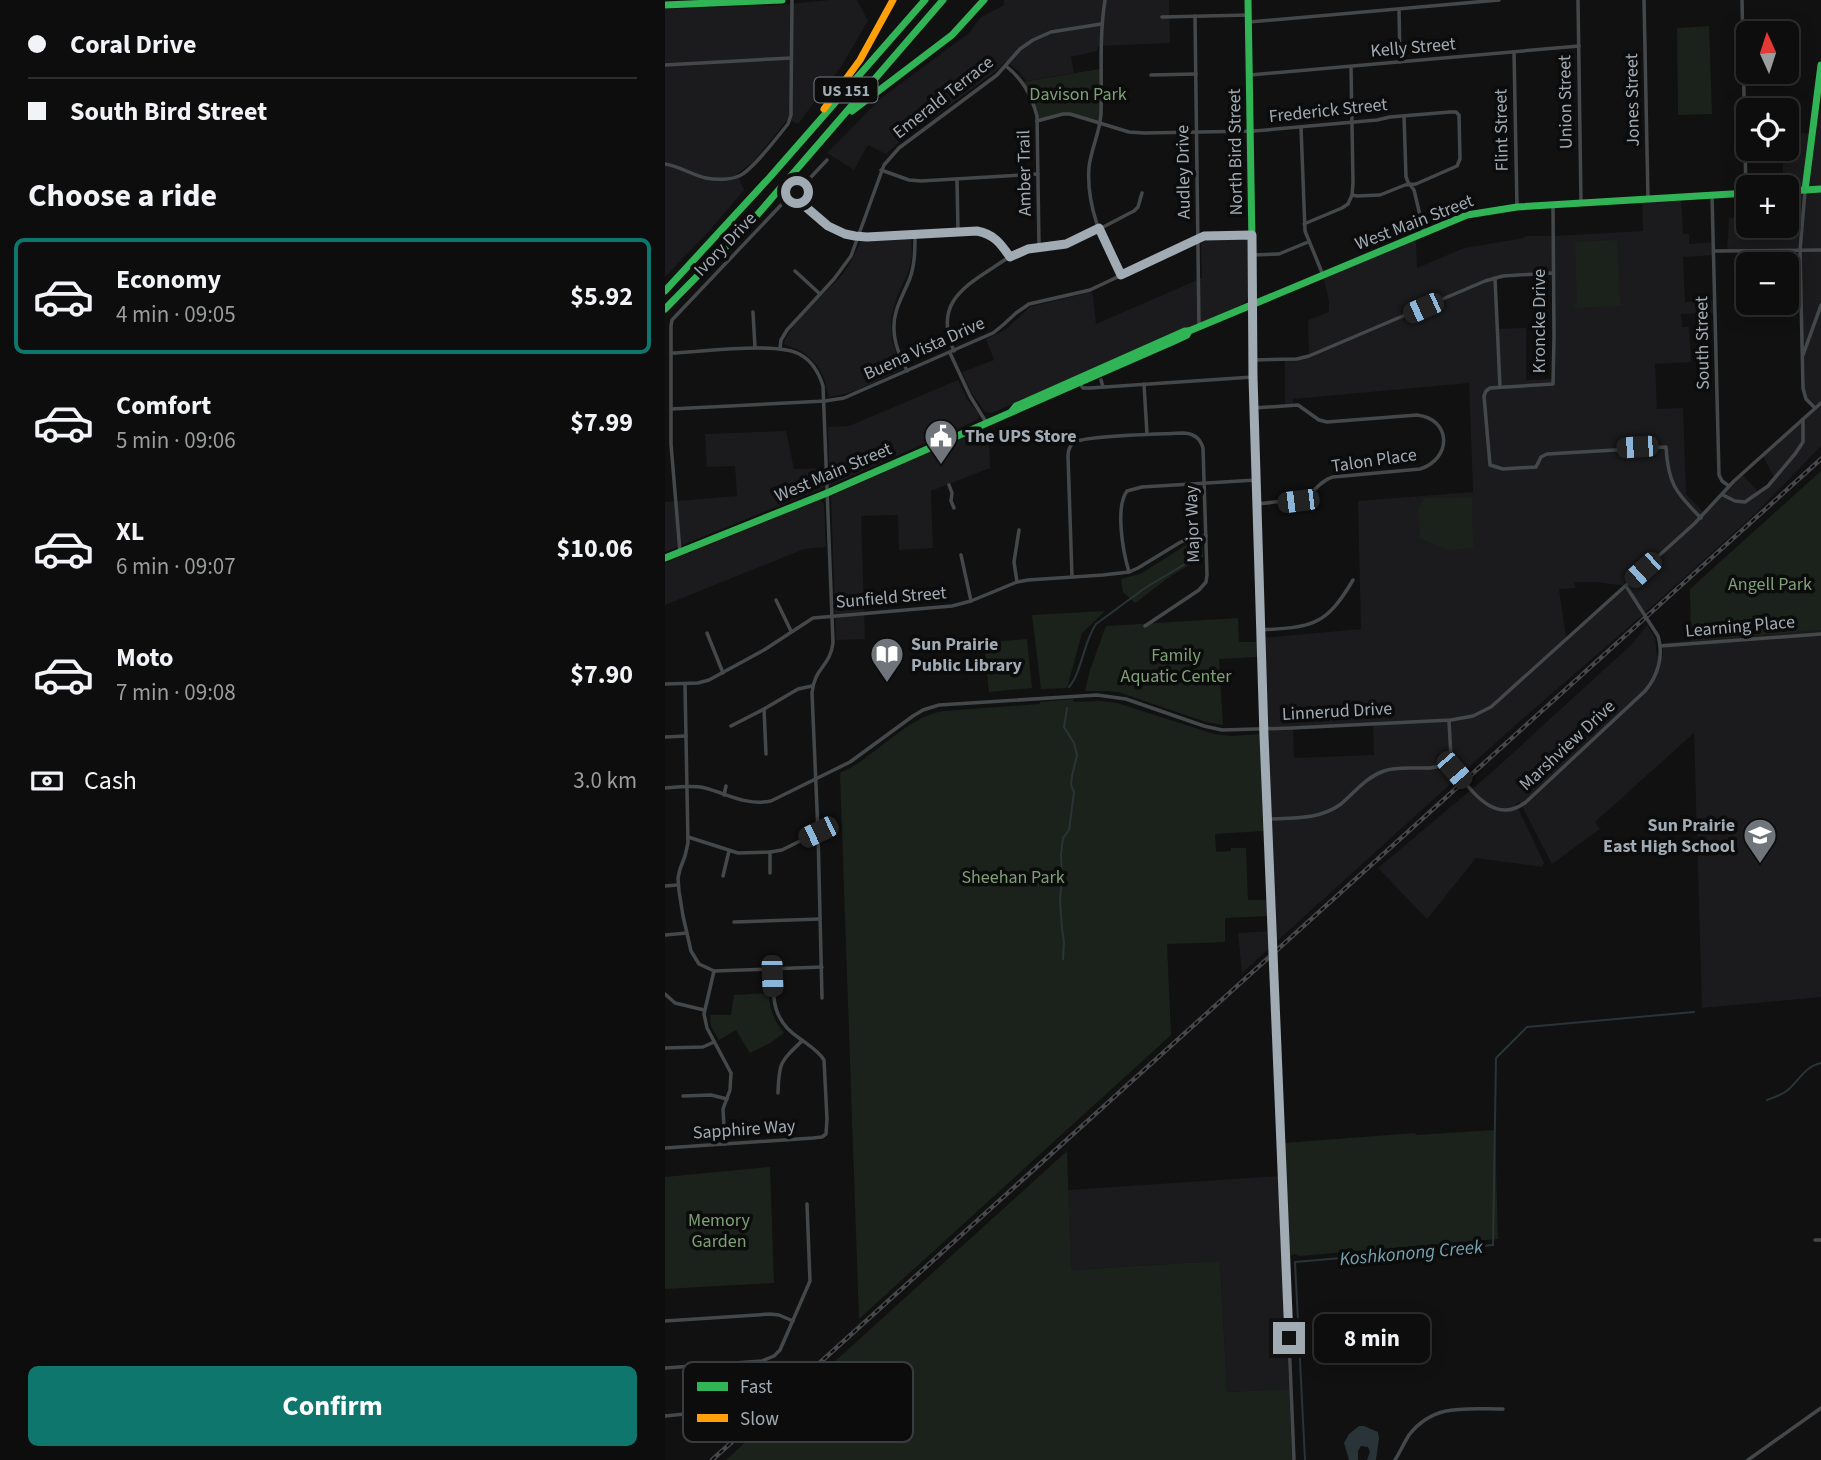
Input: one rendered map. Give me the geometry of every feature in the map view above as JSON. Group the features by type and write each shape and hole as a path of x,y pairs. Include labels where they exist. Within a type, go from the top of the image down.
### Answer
{"main road":[{"path":"665,5 782,0"},
{"path":"885,0 887,11"},
{"path":"770,177 860,60 893,0"},
{"path":"970,16 979,0"},
{"path":"815,149 854,110 952,35 985,0"},
{"name":"North Bird Street","path":"1248,0 1253,304"},
{"name":"US 151","path":"665,291 770,177 924,1"},
{"name":"US 151","path":"665,309 733,241 941,3"},
{"path":"1805,190 1821,65"},
{"path":"1799,190 1821,189"},
{"name":"West Main Street","path":"1011,411 1016,406 1185,331 1199,328 1474,214 1517,207 1736,194"},
{"name":"West Main Street","path":"665,558 827,492 1079,383 1187,335 1189,331"}],"street":[{"path":"665,164 711,178 736,177 745,173 779,134 790,119 792,0"},
{"path":"1105,0 1101,24 1100,122 1092,149 1089,179 1091,202 1099,228 1121,275"},
{"path":"1162,17 1249,19 1499,0"},
{"name":"Union Street","path":"1578,0 1581,203"},
{"name":"Jones Street","path":"1644,0 1648,199"},
{"path":"1742,0 1747,175"},
{"path":"1399,9 1400,62"},
{"name":"Audley Drive","path":"1195,16 1199,328"},
{"name":"Emerald Terrace","path":"780,348 787,330 844,268 851,256 881,170 890,157 989,81 1006,66 1020,48 1039,36 1101,24"},
{"name":"Kelly Street","path":"1249,75 1579,47"},
{"name":"Flint Street","path":"1514,52 1517,207"},
{"path":"665,65 791,58"},
{"name":"Amber Trail","path":"1006,66 1030,94 1037,121 1039,247"},
{"path":"1304,224 1342,208 1348,204 1352,195 1351,66"},
{"path":"1151,75 1196,74"},
{"name":"Frederick Street","path":"1037,121 1070,114 1135,133 1250,131 1457,113 1457,165 1452,170 1410,184"},
{"path":"1404,116 1406,177 1414,190 1424,233"},
{"path":"1301,127 1304,224 1308,242 1322,275"},
{"name":"Ivory Drive","path":"671,353 673,318 827,160"},
{"path":"881,170 913,181 1038,174"},
{"path":"957,179 958,232"},
{"path":"1352,195 1380,195 1410,184"},
{"path":"1805,190 1800,250 1803,392 1815,408"},
{"path":"986,422 969,396 952,351 947,329 954,300 967,284 1010,257 1028,249 1066,244 1135,211 1142,193"},
{"name":"South Street","path":"1713,195 1719,475 1729,486"},
{"path":"793,196 828,226 845,234 859,237 977,231 1000,243 1010,257"},
{"name":"Kroncke Drive","path":"1500,387 1553,384 1553,205"},
{"path":"908,371 895,339 894,319 912,271 915,234"},
{"name":"Buena Vista Drive","path":"671,410 825,401 854,395 993,333 1029,304 1090,290 1198,239 1209,236 1252,235"},
{"path":"1252,254 1279,254 1308,242"},
{"path":"1714,251 1821,250"},
{"path":"795,271 820,294"},
{"path":"1253,360 1297,359 1314,355 1478,283 1495,278 1553,273"},
{"path":"1495,278 1500,387 1486,391 1484,396 1490,466 1503,469 1536,467 1539,458 1547,454 1666,447 1671,481 1677,492 1701,518"},
{"path":"1253,304 1264,728 1294,1460"},
{"path":"1803,357 1821,304"},
{"path":"753,312 755,349"},
{"path":"680,552 671,444 671,353 780,348 801,355 815,368 823,386 825,401 833,643 827,663 817,673 812,687 822,998"},
{"path":"1079,383 1085,388 1253,377"},
{"path":"1101,380 1103,387"},
{"path":"1072,577 1068,456 1070,447 1085,439 1147,435 1145,384"},
{"name":"Linnerud Drive","path":"665,788 702,788 741,801 763,803 858,757 913,716 939,705 1109,695 1213,729 1235,730 1470,718 1491,707 1626,586 1701,518 1729,486 1821,403"},
{"name":"Talon Place","path":"1254,408 1293,405 1327,422 1424,416 1436,423 1444,440 1439,457 1429,466 1333,477 1303,499 1257,504"},
{"path":"1722,495 1745,502 1768,486 1803,442 1803,419"},
{"name":"Major Way","path":"1145,626 1204,586 1207,575 1203,448 1200,440 1187,433 1147,435"},
{"path":"1129,572 1123,547 1122,502 1127,491 1132,488 1257,481"},
{"path":"949,485 954,508"},
{"path":"1017,583 1014,562 1019,530"},
{"name":"Sunfield Street","path":"665,684 703,682 764,650 813,618 943,608 971,601 1028,580 1129,572 1189,538 1206,536"},
{"path":"961,555 971,601"},
{"path":"1262,630 1298,628 1319,620 1336,607 1353,580"},
{"path":"1626,586 1658,636 1660,646"},
{"path":"776,600 791,631"},
{"path":"707,633 723,673"},
{"name":"Learning Place","path":"1660,646 1821,634"},
{"name":"Marshview Drive","path":"1448,763 1488,806 1503,810 1518,807 1649,687 1658,668 1660,646"},
{"path":"685,684 688,837 678,886 695,959 705,968 714,971 822,967"},
{"path":"731,726 798,689 812,687"},
{"path":"764,709 767,754"},
{"path":"1268,819 1325,813 1367,780 1387,770 1448,763 1451,757 1449,720"},
{"path":"665,737 686,736"},
{"path":"724,795 726,786"},
{"path":"688,837 738,853 770,852 782,850 818,832"},
{"path":"723,876 729,851"},
{"path":"770,852 770,873"},
{"path":"665,886 678,886"},
{"path":"734,922 820,919"},
{"path":"665,935 687,933"},
{"path":"772,969 774,1004 778,1016 802,1041 779,1065 778,1093"},
{"path":"714,971 704,1010 705,1024 731,1073 730,1090 723,1109 725,1144"},
{"path":"665,994 675,1003 704,1010"},
{"name":"Sapphire Way","path":"665,1148 824,1135 827,1119 824,1060 819,1052 802,1041"},
{"path":"665,1048 703,1047 714,1042"},
{"path":"683,1096 711,1095 727,1099"},
{"path":"757,1362 770,1358 780,1350 811,1276 807,1204"},
{"path":"665,1321 770,1314 793,1321"},
{"path":"665,1368 683,1367"},
{"path":"1748,1460 1821,1408"},
{"path":"1395,1460 1405,1441 1419,1424 1440,1412 1457,1409 1503,1409"},
{"path":"665,1416 683,1414"}],"shaded area":[{"path":"857,0 868,21 842,65 798,124 788,119 753,162 737,174 744,190 665,277 665,9 782,5"},
{"path":"1004,0 1169,0 1170,43 1098,46 1097,51 1071,57 1074,73 1026,81 1006,61 886,154 868,145 854,170 827,153 880,99 969,33 980,18 1004,5"},
{"path":"1815,111 1821,113 1821,446 1756,513 1521,720 1242,973 1238,933 1271,931 1262,638 1361,629 1358,501 1473,492 1469,383 1293,399 1293,405 1285,405 1285,359 1309,356 1308,320 1329,312 1323,275 1416,236 1417,268 1464,248 1525,236 1643,231 1642,199 1681,197 1683,234 1689,234 1689,244 1714,242 1714,255 1683,257 1685,302 1715,301 1715,313 1681,314 1682,327 1689,327 1691,362 1655,364 1657,409 1683,408 1686,494 1705,514 1742,474 1759,493 1775,479 1763,456 1815,409 1804,396 1802,312 1799,305 1800,251 1727,251 1729,218 1736,218 1736,238 1799,238 1799,175 1783,175 1783,161 1799,161 1799,132 1812,134","holes":["1553,273 1553,379 1526,380 1526,328 1497,329 1495,278","1574,582 1625,586 1566,638 1559,589 1576,588","1373,724 1374,755 1294,758 1293,728"]},
{"path":"911,238 909,270 897,296 891,318 892,341 902,369 860,389 829,397 817,365 803,352 784,344 785,339 797,321 843,274 861,240"},
{"path":"1203,239 1248,240 1248,297 1241,305 992,413 985,412 971,392 962,372 994,360 986,339 1005,330 1030,307 1091,292 1096,324 1202,278"},
{"path":"958,380 967,399 978,413 977,420 838,482 665,552 665,502 737,496 735,466 707,467 705,434 786,431 794,469 829,468 828,427 849,426"},
{"path":"983,428 989,442 990,468 931,491 933,548 899,550 898,515 861,516 865,639 836,640 831,496"},
{"path":"817,501 824,504 826,547 804,549 665,605 665,563"},
{"path":"1647,625 1655,638 1657,656 1663,656 1663,643 1821,630 1821,997 1702,1008 1694,733 1595,822 1600,829 1552,864 1520,802 1516,804 1544,863 1542,867 1476,858 1427,919 1378,868 1491,773 1631,645"},
{"path":"1280,1176 1289,1389 1227,1392 1220,1261 1071,1270 1068,1190"},
{"path":"1359,1426 1378,1432 1376,1460 1367,1460 1370,1452 1368,1447 1361,1446 1358,1460 1349,1460 1344,1443 1349,1434"}],"green space":[{"path":"1709,26 1712,114 1678,115 1677,28"},
{"name":"Davison Park","path":"1100,69 1100,122 1070,114 1037,121 1022,82"},
{"path":"1617,240 1620,303 1623,306 1574,308 1574,305 1577,305 1575,242"},
{"name":"Angell Park","path":"1821,471 1821,630 1691,641 1690,589"},
{"path":"1470,497 1473,548 1447,550 1420,538 1418,510 1424,498"},
{"path":"1194,542 1203,542 1203,557 1172,575 1135,603 1123,592 1121,579 1142,573"},
{"path":"1105,611 1082,633 1067,688 1041,689 1032,615"},
{"name":"Family Aquatic Center","path":"1238,618 1239,642 1257,642 1257,657 1219,659 1223,725 1206,722 1121,693 1085,691 1106,626"},
{"path":"1027,639 1032,688 989,692 984,643"},
{"name":"Sheehan Park","path":"1073,699 1074,702 1117,703 1214,734 1260,734 1263,831 1215,834 1216,852 1246,848 1248,900 1267,900 1267,916 1225,918 1225,942 1167,944 1171,1035 859,1319 840,773 930,714"},
{"path":"769,993 773,1015 784,1033 750,1053 736,1030 719,1040 711,1026 710,1015 731,1015 734,995"},
{"path":"1495,1130 1498,1239 1299,1256 1295,1254 1288,1257 1284,1143"},
{"path":"1067,1151 1071,1270 1220,1261 1227,1392 1289,1389 1292,1460 726,1460 746,1442 913,1442 913,1362 834,1362"},
{"name":"Memory Garden","path":"770,1167 774,1283 665,1289 665,1177"}],"waterway":[{"path":"1069,687 1077,674 1096,624 1145,588 1185,564"},
{"path":"1063,959 1061,855 1063,838 1069,830 1074,792 1071,785 1077,755 1074,743 1064,727 1067,708"},
{"name":"Koshkonong Creek","path":"1305,1460 1295,1262 1493,1245 1496,1058 1527,1027 1694,1012"},
{"path":"1767,1100 1787,1091 1807,1070 1821,1063"}],"railway":[{"path":"821,1362 1821,459"},
{"path":"712,1460 732,1442"}],"traffic: fast":[{"path":"665,5 782,0"},
{"path":"665,291 770,177 925,0"},
{"path":"665,309 758,214 943,0"},
{"path":"852,111 952,35 984,0"},
{"path":"1248,0 1253,304"},
{"path":"1821,65 1805,190 1821,189"},
{"path":"1799,190 1805,190"},
{"path":"1012,411 1016,406 1185,331 1467,215 1517,207 1736,194"},
{"path":"665,558 827,493 1172,342 1187,335 1189,331"}],"traffic: slow":[{"path":"824,109 860,60 893,0"}],"place":[{"name":"The UPS Store","path":"941,466"},
{"name":"Sun Prairie Public Library","path":"887,684"},
{"name":"Sun Prairie East High School","path":"1760,865"}],"route":[{"path":"797,192 793,196 814,215 845,234 867,237 977,231 993,237 1010,257 1036,247 1066,244 1099,228 1121,275 1204,236 1252,235 1253,377 1264,736 1289,1338"}]}
